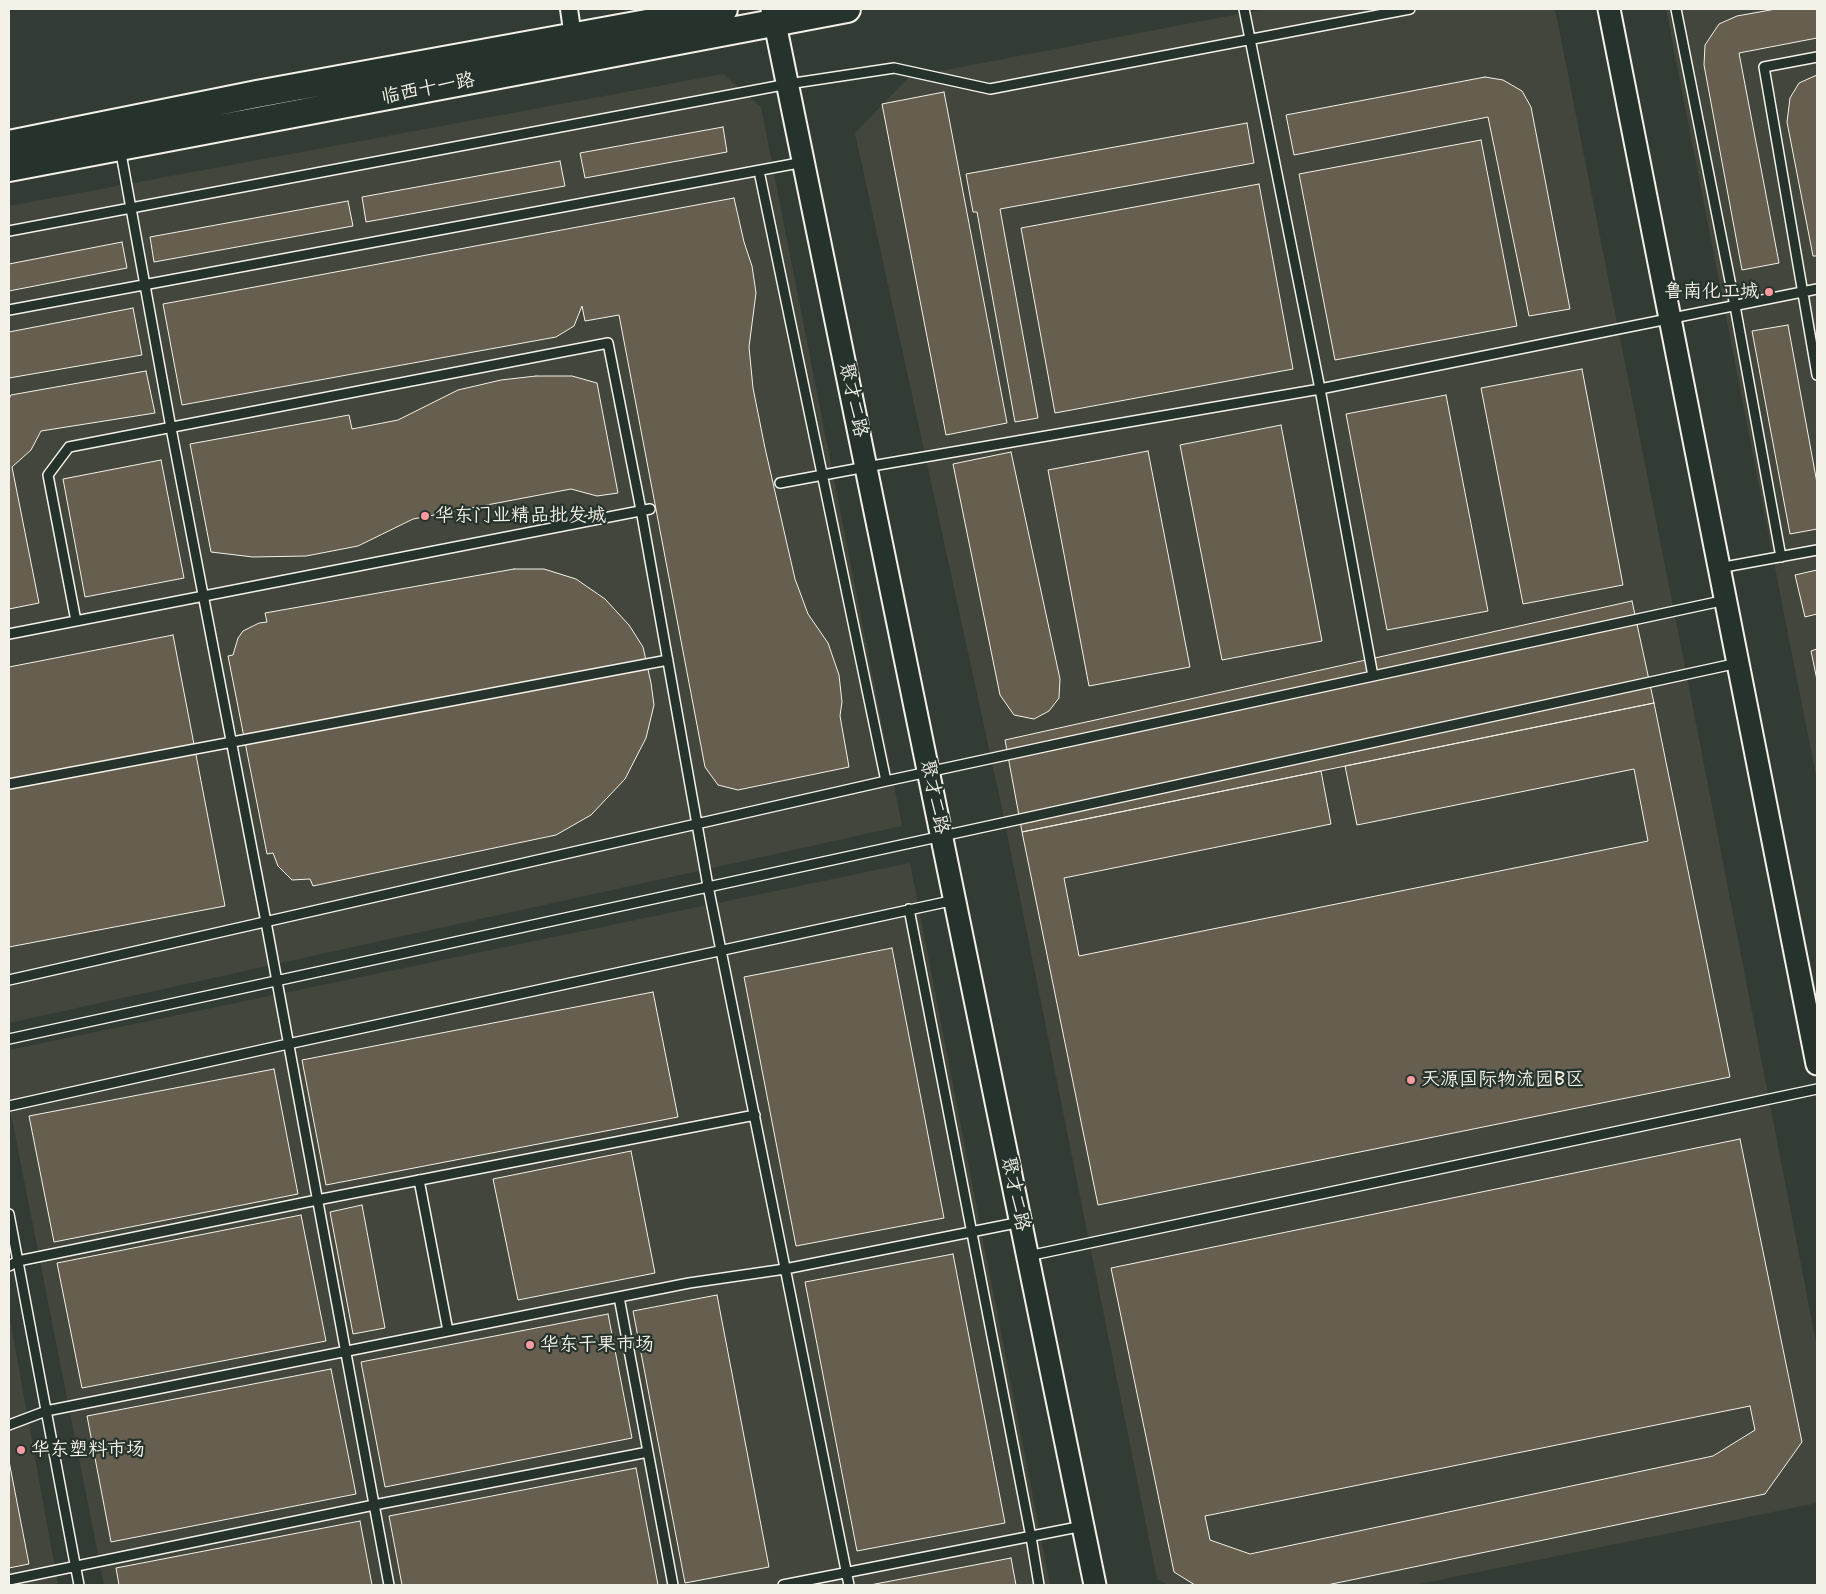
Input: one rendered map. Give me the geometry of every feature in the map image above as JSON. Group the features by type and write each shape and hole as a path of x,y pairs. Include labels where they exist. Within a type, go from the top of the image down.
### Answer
{"main road":[{"name":"临西十一路","path":"9,144 257,94 724,9"},
{"name":"临西十一路","path":"9,168 120,148 774,15 847,9"}],"street":[{"path":"569,9 573,36"},
{"path":"1609,9 1817,1064"},
{"name":"聚才二路","path":"774,15 1095,1585"}],"lane":[{"path":"1244,9 1320,389 1373,676"},
{"path":"9,231 788,84 894,68 990,89 1410,9"},
{"path":"1676,9 1735,306 1781,557"},
{"path":"1817,57 1764,67 1817,375"},
{"path":"120,148 389,1585"},
{"path":"9,310 804,162"},
{"path":"759,171 886,780"},
{"path":"780,483 1320,389 1817,289"},
{"path":"76,621 48,475 69,447 608,343 646,510 668,660 696,823 849,1585"},
{"path":"9,634 646,510"},
{"path":"1720,568 1817,550"},
{"path":"9,980 886,780 1726,600"},
{"path":"9,784 668,660"},
{"path":"9,1039 1738,663"},
{"path":"9,1106 955,900"},
{"path":"909,909 1039,1585"},
{"path":"1028,1256 1817,1089"},
{"path":"9,1266 18,1261 317,1200 755,1115"},
{"path":"419,1180 448,1331"},
{"path":"9,1214 79,1585"},
{"path":"9,1425 46,1410 688,1283 785,1269 1021,1222"},
{"path":"620,1297 673,1585"},
{"path":"9,1580 374,1504 648,1452"},
{"path":"783,1585 1083,1526"}],"shaded area":[{"path":"1265,9 1555,9 1817,1347 1817,1503 1415,1585 1168,1585 1157,1579 1003,813 855,133 909,77"},
{"name":"鲁南化工城","path":"1666,9 1817,9 1817,781 1778,583"},
{"name":"华东门业精品批发城","path":"723,74 761,107 902,826 9,1023 9,206"},
{"name":"华东干果市场","path":"910,863 1050,1585 104,1585 9,1104 9,1050"},
{"name":"华东塑料市场","path":"9,1314 58,1585 9,1585"}],"building":[{"path":"1776,9 1817,9 1817,38 1739,53 1779,263 1742,270 1704,65 1705,45 1719,24 1737,16"},
{"path":"1817,75 1817,256 1813,256 1787,122 1790,98 1799,83"},
{"path":"1485,77 1503,80 1522,91 1531,107 1570,309 1529,316 1488,117 1294,155 1286,115"},
{"path":"944,92 1007,423 946,435 882,104"},
{"path":"1247,123 1254,163 1000,209 1038,418 1015,422 977,212 973,212 966,174"},
{"path":"723,127 727,152 585,178 580,153"},
{"path":"1481,140 1517,326 1335,360 1299,174"},
{"path":"560,161 565,186 366,222 362,197"},
{"path":"1259,184 1293,369 1055,413 1021,228"},
{"path":"734,198 744,242 752,266 756,293 749,347 753,388 765,448 795,579 808,614 828,643 839,675 842,702 840,716 849,767 738,790 718,785 705,767 619,315 585,321 582,306 574,326 556,337 182,405 163,304"},
{"path":"348,201 353,226 154,262 150,237"},
{"path":"122,242 127,268 9,291 9,264"},
{"path":"133,308 142,355 9,378 9,332"},
{"path":"1788,325 1817,483 1817,529 1790,534 1752,331"},
{"path":"1582,369 1623,585 1523,604 1481,388"},
{"path":"146,371 155,413 41,431 31,450 12,467 39,603 9,609 9,399 11,395"},
{"path":"536,376 572,376 597,383 618,493 597,496 571,489 413,519 358,546 306,556 253,557 211,552 190,444 349,415 352,429 398,420 458,390 501,380"},
{"path":"1446,395 1488,611 1387,630 1346,414"},
{"path":"1281,425 1322,641 1222,660 1180,445"},
{"path":"1148,451 1190,667 1089,686 1048,470"},
{"path":"1011,452 1060,679 1059,698 1049,711 1034,719 1014,715 1000,695 953,464"},
{"path":"161,460 184,578 85,597 63,479"},
{"path":"514,569 544,569 576,579 605,599 629,625 643,647 654,705 646,738 625,779 591,815 556,835 313,886 310,879 292,880 278,866 273,853 267,854 228,656 233,655 238,638 243,631 259,623 267,622 265,613"},
{"path":"1817,570 1817,614 1805,617 1795,575"},
{"path":"1632,601 1654,703 1022,832 1005,740"},
{"path":"173,635 225,906 9,947 9,667"},
{"path":"1817,649 1817,680 1811,651"},
{"path":"1654,703 1730,1077 1098,1205 1022,832 1321,771 1331,824 1064,878 1079,956 1648,841 1634,769 1357,825 1345,766"},
{"path":"892,948 944,1218 796,1246 744,977"},
{"path":"653,992 678,1117 326,1185 302,1060"},
{"path":"274,1069 298,1194 54,1242 29,1116"},
{"path":"1740,1139 1802,1442 1765,1494 1327,1585 1195,1585 1174,1572 1111,1268","holes":["1750,1406 1755,1430 1713,1456 1250,1554 1210,1540 1205,1516"]},
{"path":"631,1151 655,1273 518,1300 493,1179"},
{"path":"362,1205 385,1328 353,1334 330,1212"},
{"path":"301,1215 326,1341 82,1388 57,1263"},
{"path":"953,1254 1005,1523 857,1551 805,1282"},
{"path":"717,1295 769,1567 685,1583 633,1311"},
{"path":"608,1314 632,1438 385,1487 361,1362"},
{"path":"331,1369 356,1494 111,1542 87,1416"},
{"path":"9,1461 29,1564 9,1568"},
{"path":"636,1468 658,1585 402,1585 389,1516"},
{"path":"360,1521 372,1585 119,1585 116,1568"},
{"path":"1011,1558 1016,1585 870,1585"}],"place":[{"name":"鲁南化工城","path":"1769,292"},
{"name":"华东门业精品批发城","path":"425,516"},
{"name":"天源国际物流园B区","path":"1411,1080"},
{"name":"华东干果市场","path":"530,1345"},
{"name":"华东塑料市场","path":"21,1450"}]}
